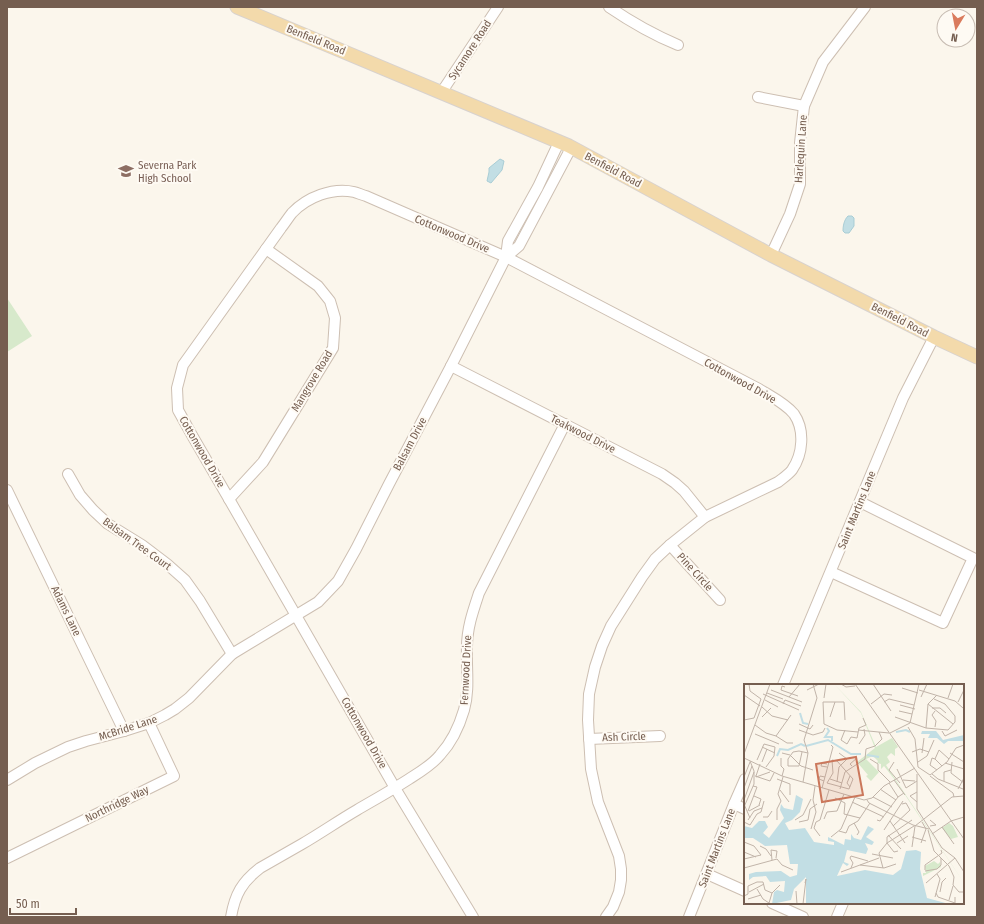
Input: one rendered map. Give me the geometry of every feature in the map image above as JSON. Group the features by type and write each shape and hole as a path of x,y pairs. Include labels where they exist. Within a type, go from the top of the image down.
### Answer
{"main road":[{"name":"Benfield Road","path":"237,7 565,145 771,255 977,357"}],"street":[{"name":"Sycamore Road","path":"441,93 498,7"},
{"path":"609,7 631,22 678,45"},
{"name":"Harlequin Lane","path":"771,255 790,214 800,184 800,143 804,106 823,62 866,7"},
{"path":"758,98 804,106"},
{"name":"Balsam Drive","path":"296,616 318,602 338,581 415,436 506,257 508,241 538,188 565,145"},
{"name":"Cottonwood Drive","path":"473,917 395,788 178,410 177,388 183,365 293,212 316,196 333,192 353,192 366,196 506,257 759,389 786,406 798,422 801,432 801,447 795,464 788,475 778,482 705,517 670,545 655,560 642,577 611,626 602,646 595,667 590,694 588,720 591,769 598,802 620,856 621,880 619,892 613,907 606,917"},
{"name":"Mangrove Road","path":"229,499 263,462 333,348 335,318 330,301 318,286 266,249"},
{"name":"Saint Martins Lane","path":"784,684 903,398 934,336"},
{"name":"Teakwood Drive","path":"451,366 662,474 684,491 705,517"},
{"name":"Fernwood Drive","path":"231,917 235,899 239,890 254,872 395,788 432,763 453,739 458,729 467,698 468,635 473,611 479,594 565,424"},
{"name":"Balsam Tree Court","path":"68,474 80,495 108,524 142,545 185,580 200,601 232,654"},
{"name":"Adams Lane","path":"7,490 124,731"},
{"path":"831,572 943,623 973,558 860,502"},
{"name":"Pine Circle","path":"670,545 720,600"},
{"name":"McBride Lane","path":"7,780 35,763 68,747 149,724 175,709 189,698 232,654 296,616"},
{"name":"Northridge Way","path":"7,858 174,776 149,724"},
{"name":"Ash Circle","path":"589,739 660,736"},
{"name":"Saint Martins Lane","path":"689,917 744,781"},
{"path":"734,804 744,809"},
{"path":"707,874 744,891"},
{"path":"774,904 803,917"},
{"path":"837,917 843,904"}],"green space":[{"path":"7,298 32,336 7,352"}],"water":[{"path":"500,159 504,161 502,170 491,183 487,181 489,168"},
{"path":"848,216 852,216 854,218 854,226 849,233 845,233 843,231 844,225"}],"place":[{"name":"Severna Park High School","path":"126,171"}]}
